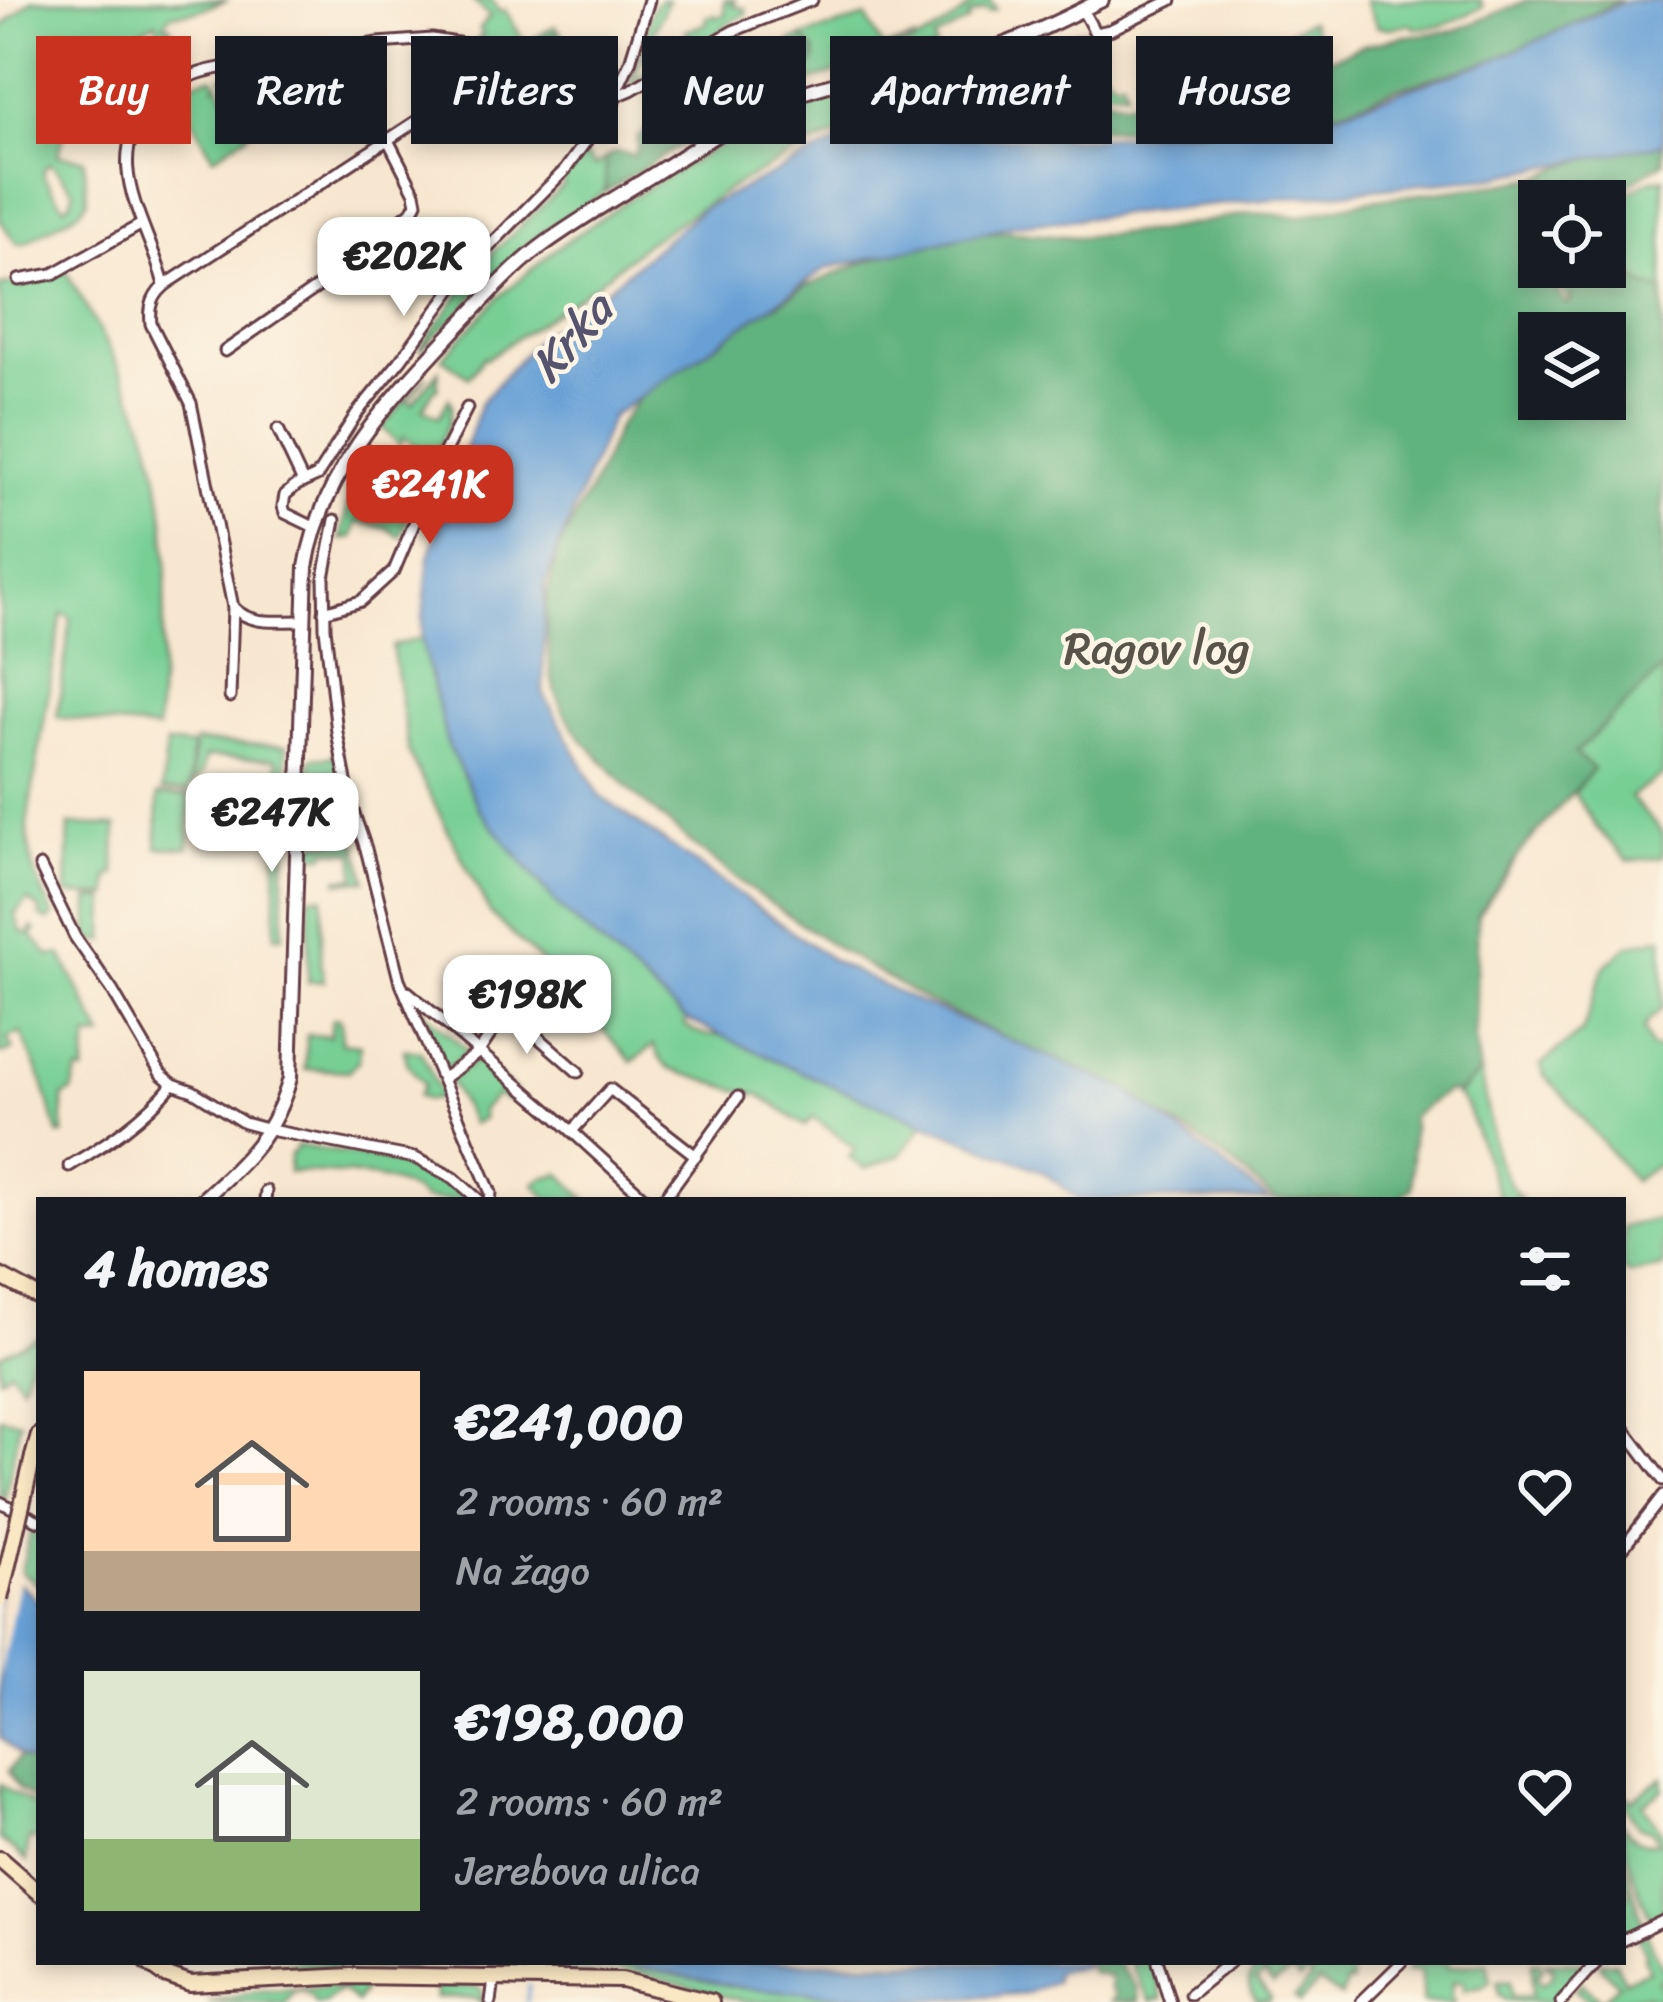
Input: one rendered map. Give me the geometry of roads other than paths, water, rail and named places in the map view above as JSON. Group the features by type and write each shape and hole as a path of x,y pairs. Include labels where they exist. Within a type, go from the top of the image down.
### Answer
{"main road":[{"path":"0,1276 36,1295"},
{"path":"0,1599 36,1446"},
{"path":"0,1859 36,1890"},
{"path":"152,1965 189,1992 350,1976 581,1979 622,1980 711,2002"}],"street":[{"path":"618,88 650,0"},
{"path":"618,93 632,90 733,31 812,0"},
{"path":"205,1197 247,1159 270,1130 288,1086 307,567 314,526 359,440 478,306 537,250 698,146 778,103 855,78 987,50 1102,0"},
{"path":"1082,9 1095,33 1171,0"},
{"path":"164,285 131,191 127,154 137,122 160,96 193,74 411,39"},
{"path":"230,697 233,607 191,403 151,325 149,310 164,285 411,127"},
{"path":"225,351 319,286 413,210 415,194 389,142"},
{"path":"314,526 290,517 283,506 285,495 320,473 357,413 467,269 565,170 584,144"},
{"path":"20,280 53,274 142,224"},
{"path":"325,612 361,602 394,571 467,408"},
{"path":"278,429 303,482"},
{"path":"335,520 325,578 325,612 337,732 350,802 403,987 490,1197"},
{"path":"233,607 243,618 305,621"},
{"path":"40,866 75,938 161,1074 173,1084 194,1090 244,1123 415,1158 454,1178 476,1197"},
{"path":"403,987 643,1196"},
{"path":"442,1079 478,1053 520,990"},
{"path":"506,1009 578,1072"},
{"path":"69,1166 156,1106 173,1084"},
{"path":"572,1131 610,1089 696,1156"},
{"path":"665,1197 738,1097"},
{"path":"1626,1431 1663,1480"},
{"path":"1626,1544 1663,1496"},
{"path":"0,1502 36,1520"},
{"path":"1626,1939 1663,1921"},
{"path":"1159,1965 1170,2002"},
{"path":"1190,1994 1226,1965"},
{"path":"1361,2002 1399,1965"},
{"path":"1562,2002 1594,1965"},
{"path":"491,2002 499,1979"}],"water":[{"name":"Krka","path":"1628,0 1663,0 1663,144 1494,177 1016,225 827,268 612,416 545,585 543,693 600,796 835,962 1126,1089 1265,1197 1075,1197 1042,1171 835,1087 687,1020 561,909 481,812 447,743 421,638 429,557 481,402 539,337 585,307 703,208 835,144 1112,144 1112,136 1136,134 1136,144 1333,144 1333,114 1494,60"},
{"path":"0,1564 36,1599 36,1764 0,1737"},
{"path":"624,1965 1084,1965 1059,1970 1054,1981 1027,1993 894,2002 743,1988"}],"waterway":[{"path":"527,2002 529,1986"}],"park label":[{"name":"Ragov log","path":"1157,649"}]}
